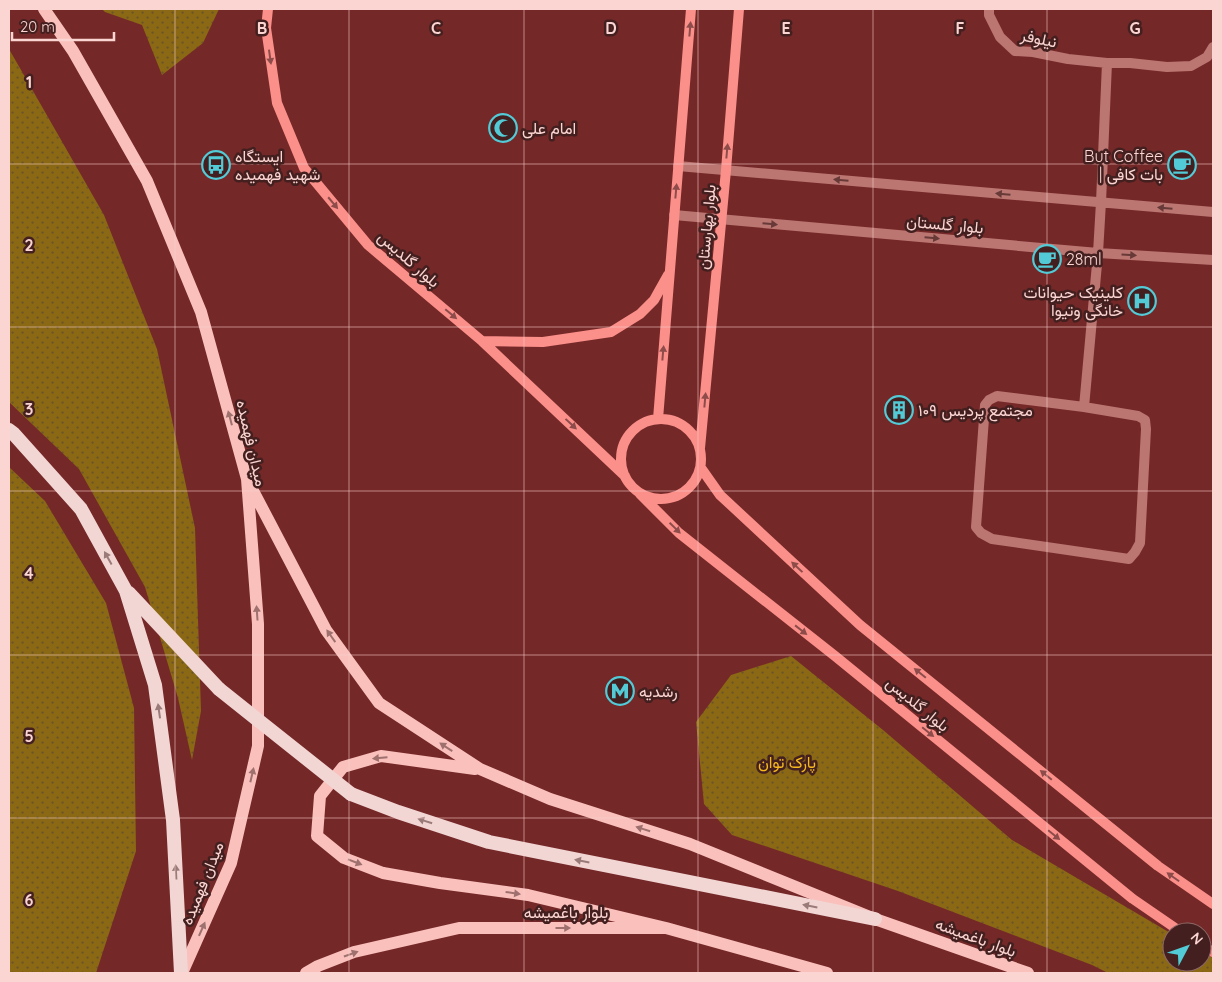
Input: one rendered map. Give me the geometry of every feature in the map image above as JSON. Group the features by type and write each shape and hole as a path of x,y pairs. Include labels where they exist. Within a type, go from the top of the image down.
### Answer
{"highway":[{"path":"9,430 81,509 126,591 155,684 174,820 181,973"},
{"path":"126,591 220,689 351,794 398,812 489,842 875,919"}],"main road":[{"name":"میدان فهمیده","path":"44,9 73,51 147,181 201,312 247,479 258,624 258,746 231,863 181,973"},
{"path":"263,9 266,28"},
{"name":"بلوار گلدیس","path":"268,9 266,28 277,103 304,168 368,244 482,341 625,476"},
{"name":"بلوار بهارستان","path":"658,419 691,9"},
{"name":"بلوار بهارستان","path":"700,448 739,9"},
{"path":"482,341 543,342 611,332 640,314 654,300 669,273"},
{"path":"658,419 669,419 689,429 696,438 700,448 701,468 697,478 691,487 682,494 672,498 661,500 640,494 631,486 621,464 622,451 626,439 634,429 645,422 658,419"},
{"name":"بلوار گلدیس","path":"701,468 720,495 860,625 1158,866 1213,904"},
{"path":"247,479 326,630 379,703 480,770"},
{"name":"بلوار گلدیس","path":"640,494 678,533 835,656 1133,899 1166,922"},
{"path":"480,770 381,756 343,767 320,796 317,836 344,858 383,873 528,896 666,928"},
{"name":"بلوار باغمیشه","path":"480,770 550,799 690,844 875,919 1028,973"},
{"name":"بلوار باغمیشه","path":"306,973 318,966 354,952 459,928 666,928 827,973"}],"street":[{"name":"نیلوفر","path":"990,9 989,15 1000,37 1015,51 1033,52 1068,59 1167,67 1191,66 1207,57 1213,47"},
{"path":"1084,408 1098,253 1107,63"},
{"path":"678,166 1213,212"},
{"name":"بلوار گلستان","path":"674,215 1098,253 1213,260"},
{"path":"997,396 1084,408 1138,416 1145,420 1140,543 1135,552 1129,559 992,539 981,533 976,526 985,405 989,400 997,396"}],"green space":[{"path":"102,9 219,9 203,43 162,75 142,25 105,12"},
{"path":"9,49 104,215 157,349 195,528 201,711 192,760 178,698 145,587 79,469 9,402"},
{"path":"9,467 45,501 106,603 134,708 136,851 96,973 9,973"},
{"name":"پارک توان","path":"791,656 883,730 1012,840 1162,928 1162,972 1212,972 1212,957 1213,973 1108,973 1092,965 898,891 732,835 704,804 696,722 731,675"}],"place":[{"name":"امام علی","path":"503,128"},
{"name":"ایستگاه شهید فهمیده","path":"216,165"},
{"name":"But Coffee | بات کافی","path":"1182,165"},
{"name":"28ml","path":"1047,259"},
{"name":"کلینیک حیوانات خانگی وتیوا","path":"1142,301"},
{"name":"مجتمع پردیس ۱۰۹","path":"899,410"},
{"name":"رشدیه","path":"620,691"}]}
